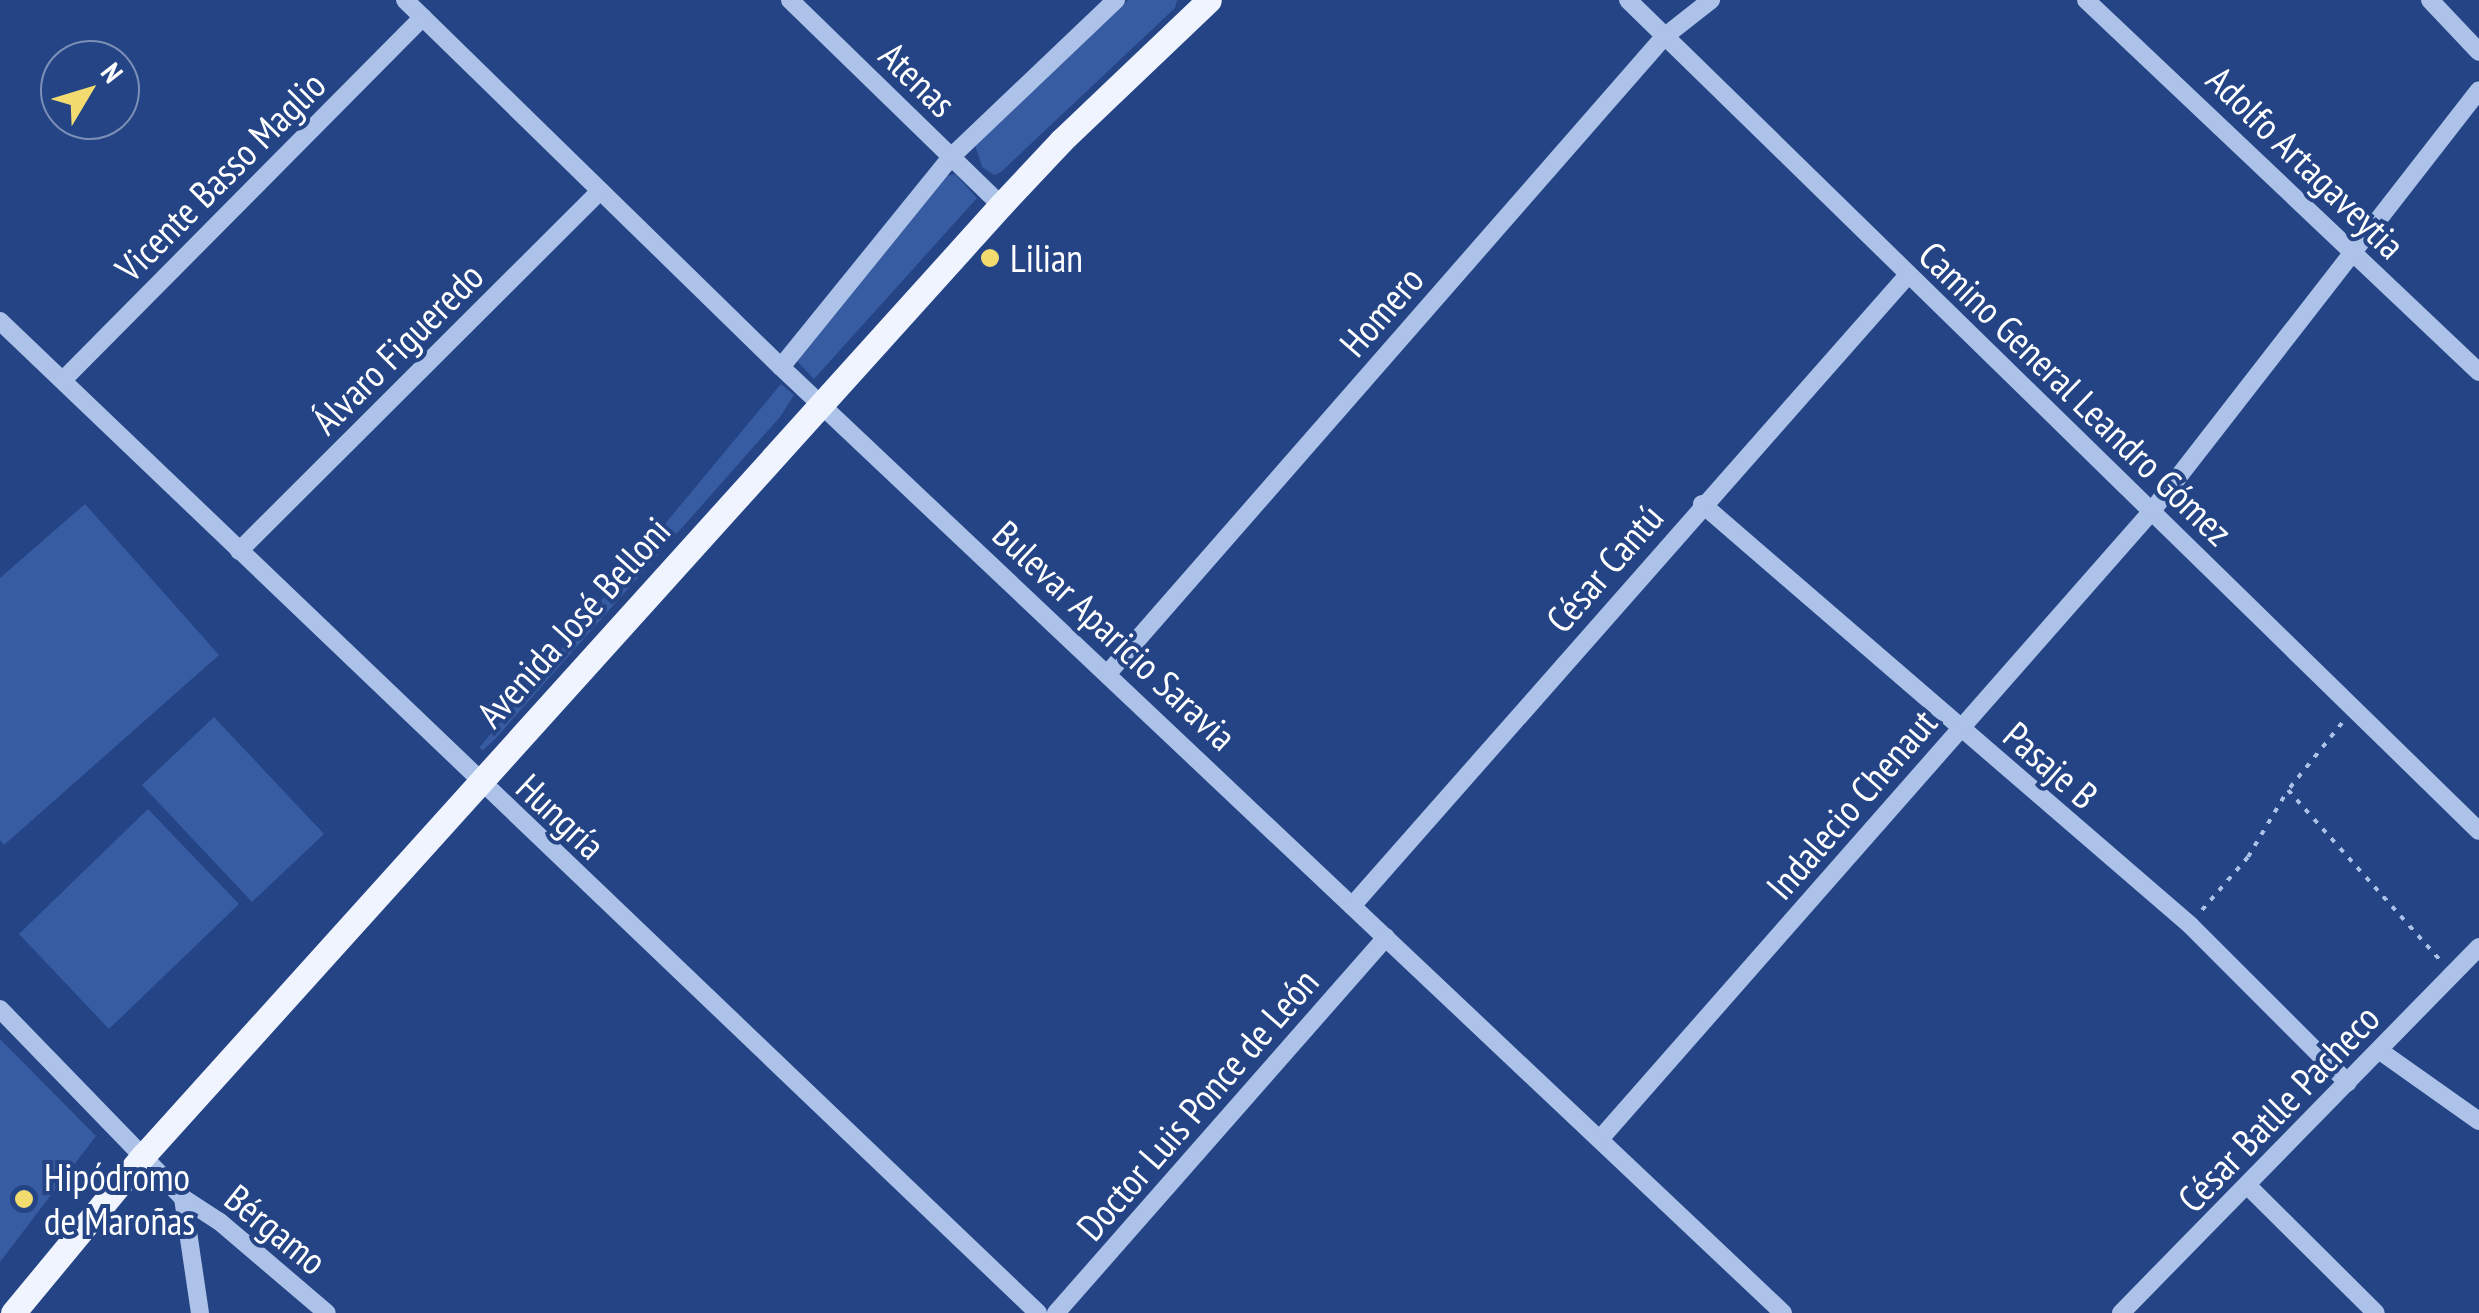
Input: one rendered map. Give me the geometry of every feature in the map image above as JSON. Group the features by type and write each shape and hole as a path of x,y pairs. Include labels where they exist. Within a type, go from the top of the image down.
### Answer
{"main road":[{"name":"Avenida José Belloni","path":"13,1313 142,1156 821,404 1061,141 1205,1"}],"street":[{"name":"Bulevar Aparicio Saravia","path":"405,0 781,367 1784,1313"},
{"name":"Atenas","path":"790,0 1001,206"},
{"path":"781,367 951,157 1116,0"},
{"name":"Camino General Leandro Gómez","path":"1628,0 2479,831"},
{"name":"Homero","path":"1108,672 1664,36 1711,0"},
{"name":"Adolfo Artagaveytia","path":"2086,0 2479,372"},
{"path":"2430,0 2479,52"},
{"name":"Vicente Basso Maglio","path":"63,380 422,17"},
{"name":"Indalecio Chenaut","path":"1600,1139 2152,512 2479,90"},
{"name":"Álvaro Figueredo","path":"239,551 600,192"},
{"name":"César Cantú","path":"1352,906 1702,504 1908,275"},
{"name":"Hungría","path":"0,320 1038,1313"},
{"name":"Pasaje B","path":"1702,504 2190,925 2348,1083"},
{"name":"Doctor Luis Ponce de León","path":"1056,1313 1386,938"},
{"name":"César Batlle Pacheco","path":"2121,1313 2479,947"},
{"name":"Bérgamo","path":"0,1010 182,1198 220,1222 327,1313"},
{"path":"2380,1050 2479,1120"},
{"path":"2248,1186 2376,1313"},
{"path":"182,1198 200,1313"}],"path":[{"path":"2190,925 2248,858 2288,790 2356,709"},
{"path":"2288,790 2394,914 2454,973"}],"shaded area":[{"path":"1128,0 1177,0 1175,8 1001,172 994,175 982,167 975,145 982,135"},
{"path":"955,174 977,198 814,379 797,361 803,349 944,177"},
{"path":"781,384 794,395 780,417 495,739 483,750 479,748"},
{"path":"85,504 219,655 4,845 0,840 0,578"},
{"path":"214,717 324,834 252,902 142,785"},
{"path":"148,809 239,904 109,1029 19,934"},
{"name":"Hipódromo de Maroñas","path":"0,1039 96,1136 0,1262"}],"place":[{"name":"Lilian","path":"990,258"},
{"name":"Hipódromo de Maroñas","path":"24,1199"}]}
